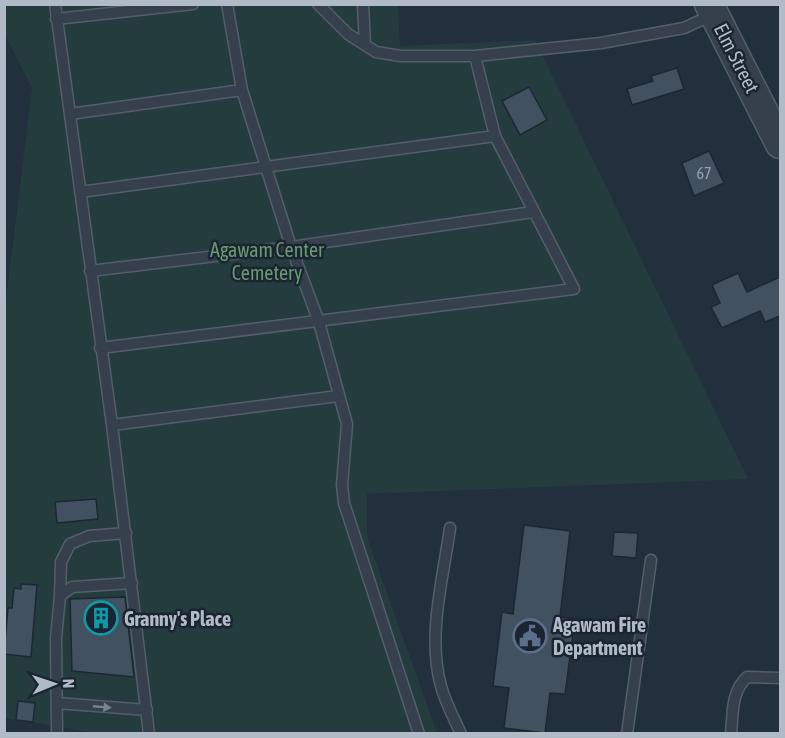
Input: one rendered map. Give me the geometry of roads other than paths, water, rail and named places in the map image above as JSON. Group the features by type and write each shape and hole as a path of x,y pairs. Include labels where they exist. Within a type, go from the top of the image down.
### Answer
{"street":[{"name":"Elm Street","path":"711,9 780,144"}],"lane":[{"path":"55,4 112,424 149,734"},
{"path":"56,19 193,4"},
{"path":"227,4 242,90 291,247 319,322 347,424 342,485 344,503 419,734"},
{"path":"318,4 348,34 376,52 401,56 476,56 601,44 684,28 711,9"},
{"path":"363,4 365,45"},
{"path":"100,348 574,289 532,212 495,136 476,56"},
{"path":"70,114 242,90"},
{"path":"80,192 495,136"},
{"path":"90,271 291,247 532,212"},
{"path":"112,424 338,396"},
{"path":"450,528 437,623 437,670 441,689 461,734"},
{"path":"57,734 56,638 62,562 70,544 89,536 126,533"},
{"path":"627,734 651,560"},
{"path":"60,596 72,587 132,583"},
{"path":"731,734 735,694 740,684 747,677 780,678"},
{"path":"57,703 147,710"}],"place":[{"name":"Granny's Place","path":"101,618"},
{"name":"Agawam Fire Department","path":"530,636"}],"park label":[{"name":"Agawam Center Cemetery","path":"267,260"}]}
